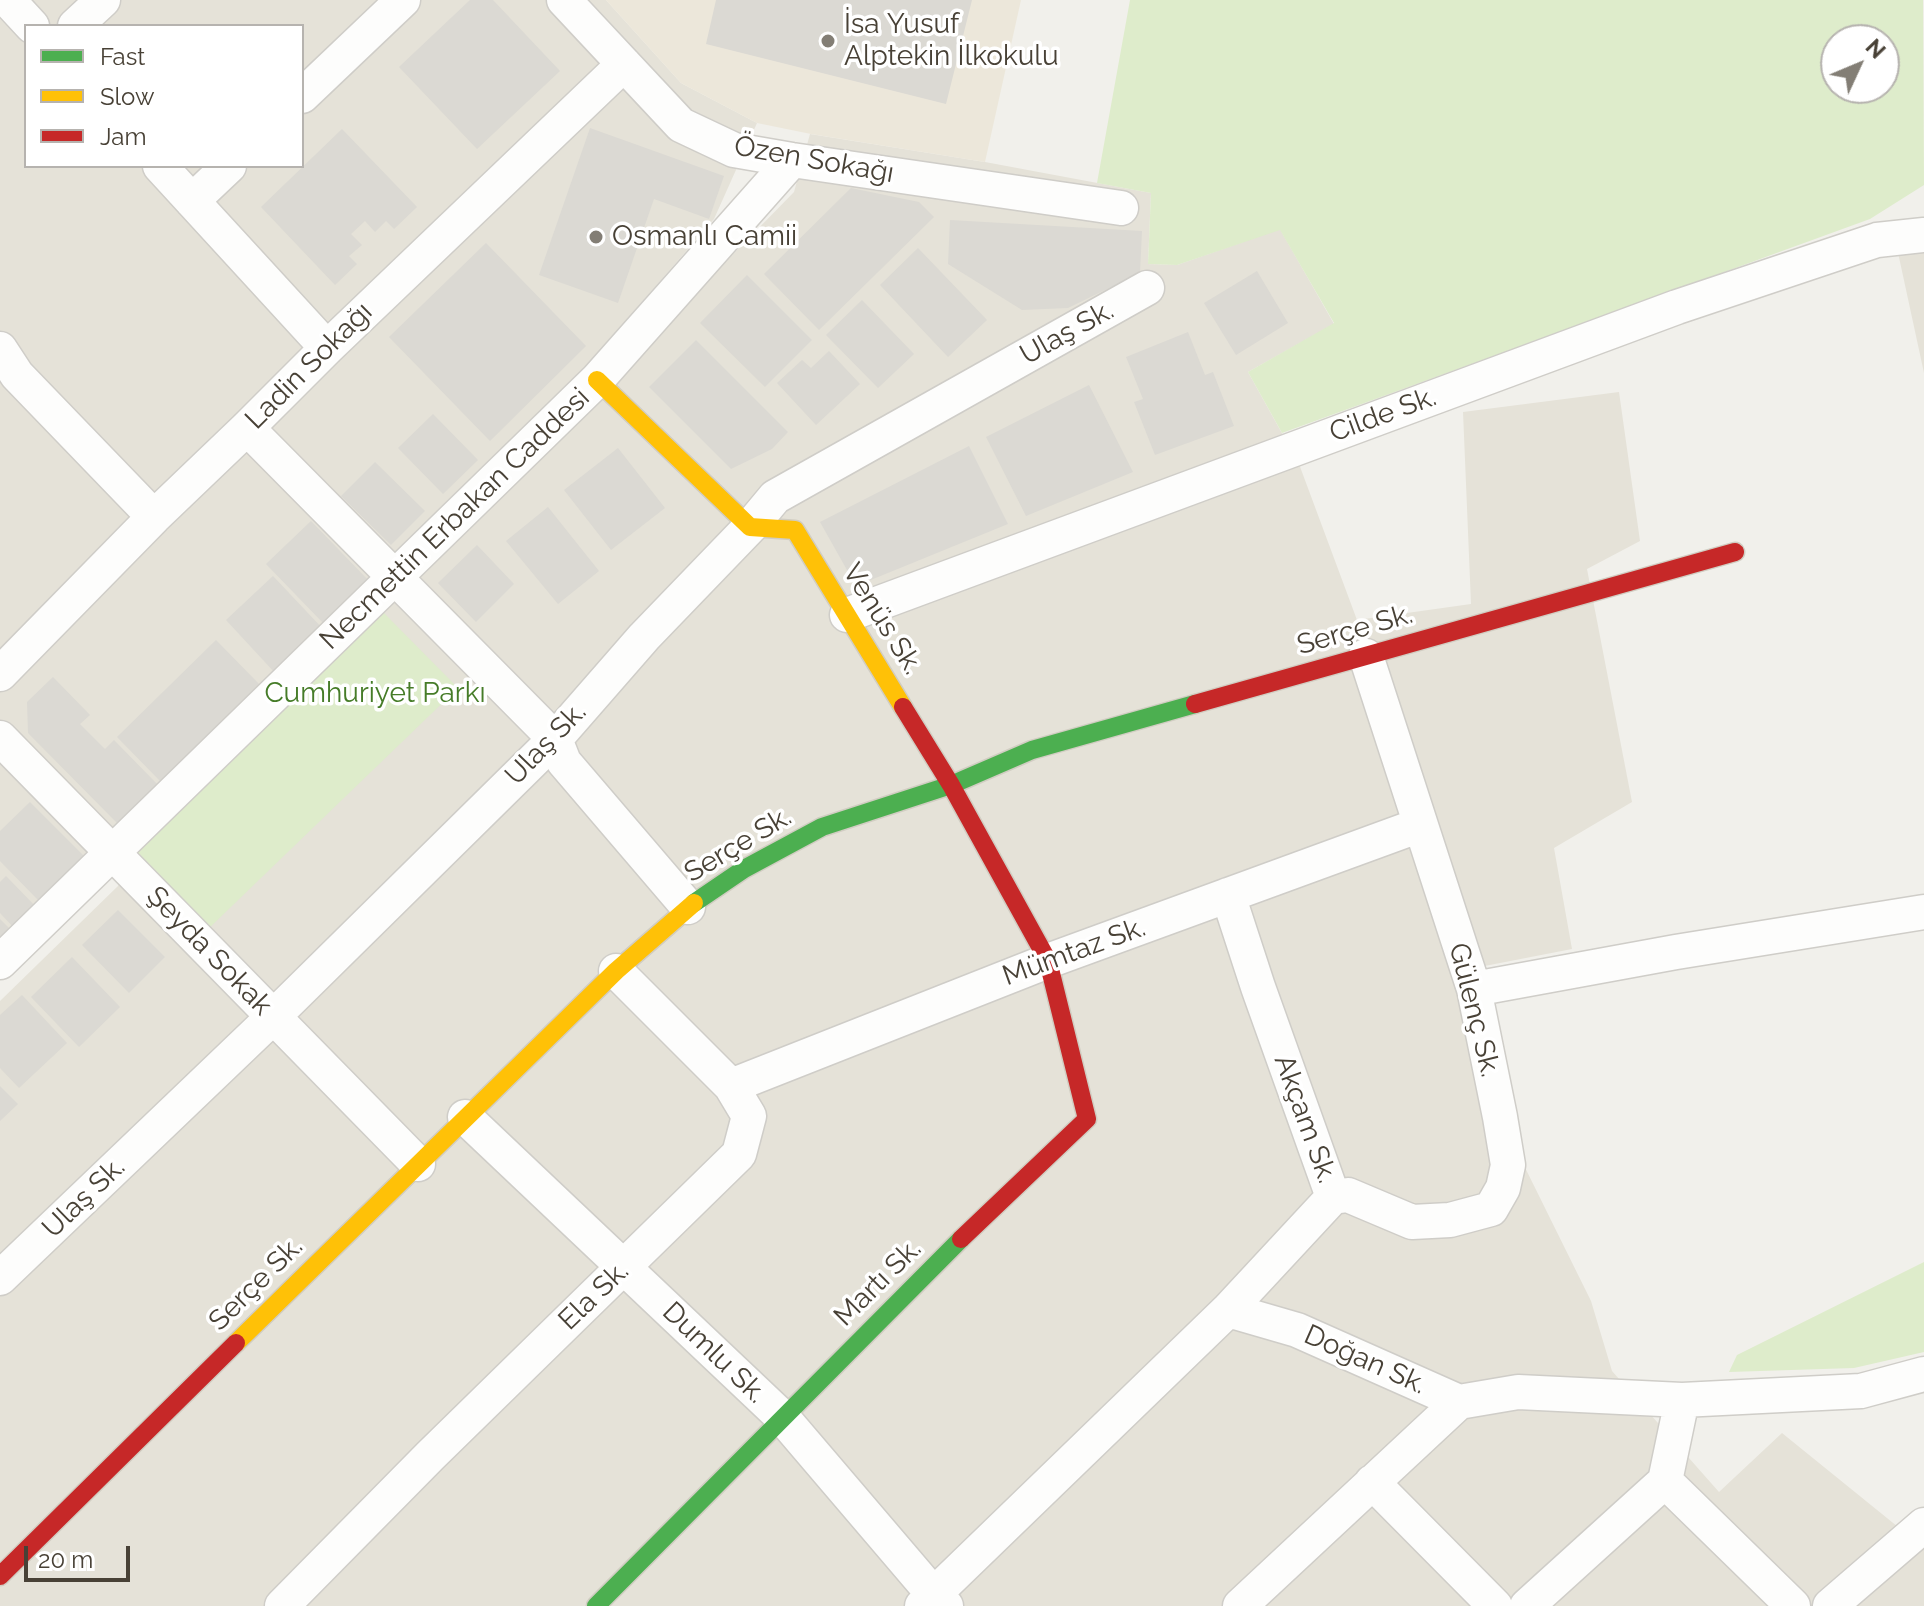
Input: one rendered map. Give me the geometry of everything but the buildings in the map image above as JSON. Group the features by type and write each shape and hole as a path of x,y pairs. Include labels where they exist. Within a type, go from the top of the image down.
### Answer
{"street":[{"path":"8,0 30,24"},
{"path":"77,24 103,0"},
{"path":"304,94 403,0"},
{"name":"Özen Sokağı","path":"564,0 681,125 734,150 1121,208"},
{"name":"Ladin Sokağı","path":"1,671 327,348 624,64"},
{"name":"Necmettin Erbakan Caddesi","path":"0,962 597,380 792,160"},
{"path":"162,168 327,348"},
{"path":"192,201 227,168"},
{"name":"Cilde Sk.","path":"847,615 1677,307 1877,240 1924,235"},
{"name":"Ulaş Sk.","path":"0,1278 273,1017 555,739 644,637 775,497 1147,288"},
{"path":"0,349 17,375 154,517"},
{"path":"597,380 750,527"},
{"path":"247,428 555,739 564,762 688,907"},
{"name":"Venüs Sk.","path":"750,527 795,530 951,785 1048,961"},
{"name":"Serçe Sk.","path":"0,1576 616,971 688,907 744,869 822,827 951,785 1032,750 1735,552"},
{"name":"Gülenç Sk.","path":"1333,1197 1348,1195 1412,1222 1450,1220 1491,1209 1503,1188 1508,1165 1474,989 1366,656"},
{"name":"Şeyda Sokak","path":"0,738 418,1164"},
{"name":"Mümtaz Sk.","path":"731,1086 1048,961 1420,825"},
{"name":"Akçam Sk.","path":"1228,895 1333,1197 1228,1310"},
{"path":"1474,989 1676,952 1924,912"},
{"name":"Martı Sk.","path":"596,1606 953,1246 1087,1119 1048,961"},
{"name":"Ela Sk.","path":"282,1606 430,1456 739,1154 749,1116 731,1086 616,971"},
{"name":"Dumlu Sk.","path":"465,1117 783,1418 934,1602"},
{"path":"934,1602 1228,1310"},
{"name":"Doğan Sk.","path":"1228,1310 1297,1330 1459,1402 1518,1392 1682,1400 1861,1391 1924,1374"},
{"path":"1527,1606 1665,1481 1682,1400"},
{"path":"1240,1606 1459,1402"},
{"path":"1665,1481 1793,1606"},
{"path":"1372,1482 1495,1606"},
{"path":"1830,1606 1924,1525"}],"shaded area":[{"path":"0,0 606,0 681,83 757,123 714,219 584,369 0,948"},
{"name":"İsa Yusuf Alptekin İlkokulu","path":"606,0 1021,0 985,162 757,123 681,83"},
{"path":"810,134 1151,193 1148,264 1177,265 1280,229 1334,324 1248,372 1299,464 1357,620 1471,604 1463,412 1619,392 1640,541 1587,569 1632,802 1554,848 1572,949 1459,971 1500,1117 1591,1301 1612,1371 1719,1492 1782,1433 1924,1548 1924,1606 0,1606 0,1001 118,886 131,856 383,612 794,192"},
{"path":"1897,248 1924,250 1924,373"}],"green space":[{"path":"1130,0 1923,0 1924,185 1870,219 1282,433 1248,372 1334,323 1280,230 1177,265 1148,264 1151,193 1097,183"},
{"name":"Cumhuriyet Parkı","path":"383,612 458,688 205,932 131,856"},
{"path":"1924,1262 1924,1352 1854,1368 1729,1372 1737,1355"}],"traffic: fast":[{"path":"694,903 744,869 822,827 951,785 1032,750 1195,704"},
{"path":"596,1606 961,1239"}],"traffic: slow":[{"path":"597,380 750,527 795,530 903,707"},
{"path":"236,1343 616,971 694,903"}],"traffic: jam":[{"path":"1195,704 1735,552"},
{"path":"903,707 951,785 1048,961 1087,1119 961,1239"},
{"path":"0,1576 236,1343"}],"place":[{"name":"İsa Yusuf Alptekin İlkokulu","path":"828,41"},
{"name":"Osmanlı Camii","path":"596,237"}]}
